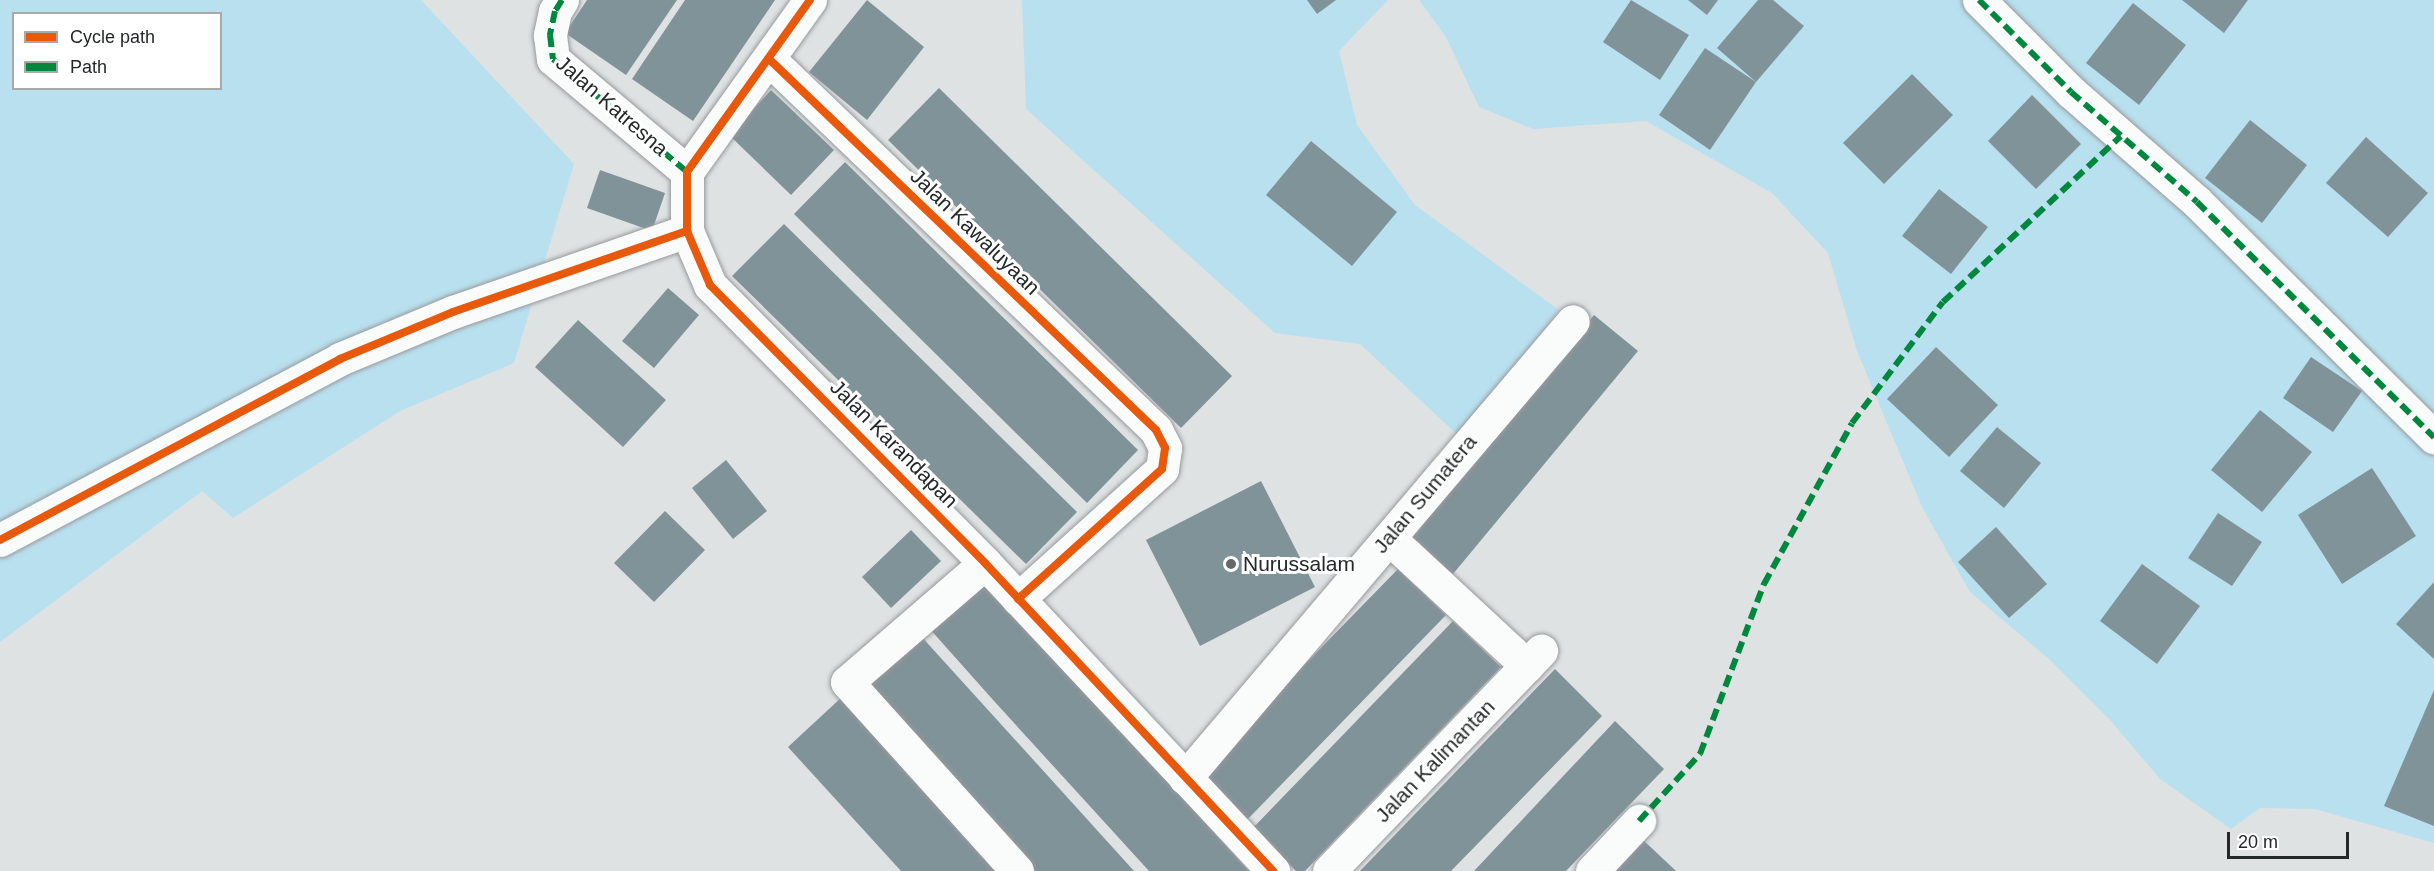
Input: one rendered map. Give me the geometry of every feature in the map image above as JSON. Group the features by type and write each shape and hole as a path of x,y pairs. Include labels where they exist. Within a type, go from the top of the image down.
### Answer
{"street":[{"name":"Jalan Katresna","path":"562,0 555,11 550,35 553,59 687,172"},
{"path":"687,172 810,0"},
{"path":"1979,0 2071,92 2197,202 2434,437"},
{"name":"Jalan Kawaluyaan","path":"769,59 1156,430 1165,448 1162,469 1018,598"},
{"name":"Jalan Karandapan","path":"687,172 687,231 710,285 986,563 1273,871"},
{"path":"0,540 340,359 453,312 687,231"},
{"name":"Jalan Sumatera","path":"1185,778 1573,321"},
{"name":"Jalan Kalimantan","path":"1329,871 1534,658 1389,537"},
{"path":"986,563 847,682 1017,871"},
{"path":"1592,871 1638,821"}],"shaded area":[{"path":"0,0 421,0 574,164 514,363 400,411 233,518 202,491 0,642"},
{"path":"1022,0 1388,0 1339,51 1357,125 1415,205 1559,310 1461,438 1360,344 1275,333 1026,109"},
{"path":"1419,0 2434,0 2434,843 2315,809 2260,808 2231,829 2160,779 2111,721 2050,660 1970,592 1922,507 1857,351 1828,253 1772,193 1646,121 1533,129 1479,107 1446,37"}],"building":[{"path":"587,0 677,0 626,75 565,33"},
{"path":"685,0 775,0 693,121 632,79"},
{"path":"867,0 924,47 867,120 809,72"},
{"path":"1307,0 1336,0 1317,14"},
{"path":"1631,0 1689,35 1660,80 1603,42"},
{"path":"1688,0 1718,0 1707,15"},
{"path":"1758,0 1773,0 1804,26 1756,82 1717,48"},
{"path":"2182,0 2248,0 2224,33"},
{"path":"2133,3 2186,45 2139,105 2086,63"},
{"path":"1705,48 1756,82 1710,150 1659,115"},
{"path":"1912,74 1953,115 1884,184 1843,143"},
{"path":"939,88 1232,376 1181,428 888,140"},
{"path":"771,90 834,150 791,195 729,135"},
{"path":"2032,95 2081,144 2036,189 1988,141"},
{"path":"2250,120 2307,165 2262,223 2205,178"},
{"path":"2366,137 2428,193 2388,237 2326,183"},
{"path":"1311,141 1397,212 1352,266 1266,195"},
{"path":"845,162 1138,450 1087,503 794,214"},
{"path":"600,170 665,193 652,231 587,208"},
{"path":"1939,189 1988,227 1951,274 1902,236"},
{"path":"784,224 1077,512 1026,564 732,276"},
{"path":"668,288 699,315 654,368 622,341"},
{"path":"1594,315 1638,351 1453,574 1409,538"},
{"path":"578,320 666,400 623,447 535,367"},
{"path":"1936,347 1998,405 1949,457 1887,399"},
{"path":"2311,357 2362,391 2333,432 2283,398"},
{"path":"2260,410 2312,452 2262,512 2211,470"},
{"path":"1997,427 2041,463 2004,508 1960,471"},
{"path":"726,460 767,511 733,539 692,488"},
{"path":"2372,468 2416,536 2342,584 2298,515"},
{"name":"Nurussalam","path":"1261,481 1315,587 1200,646 1146,540"},
{"path":"665,511 705,550 654,602 614,563"},
{"path":"2218,513 2262,542 2232,586 2188,558"},
{"path":"1996,527 2047,584 2009,618 1958,562"},
{"path":"911,530 941,561 891,608 862,577"},
{"path":"2142,564 2200,606 2157,664 2100,621"},
{"path":"1398,569 1446,615 1244,823 1199,779 1228,743"},
{"path":"983,578 1249,871 1149,871 994,701 929,628"},
{"path":"2434,582 2434,659 2396,624"},
{"path":"1453,621 1501,667 1305,871 1296,871 1252,829"},
{"path":"920,635 1134,871 1034,871 931,758 866,684"},
{"path":"1555,669 1602,716 1451,871 1360,871"},
{"path":"2434,690 2434,826 2384,806"},
{"path":"843,696 1001,871 901,871 788,747"},
{"path":"1615,721 1664,769 1566,871 1474,871"},
{"path":"1641,838 1676,871 1611,871"}],"marked path":[{"path":"562,0 555,11 550,35 553,59 687,172"},
{"path":"1979,0 2071,92 2197,202 2434,437"},
{"path":"1639,821 1700,754 1764,584 1852,423 1943,302 2121,136"}],"cycle path":[{"path":"810,0 687,172 687,231 710,285 985,563 1273,871"},
{"path":"769,59 1156,430 1165,448 1162,469 1018,599"},
{"path":"0,540 340,359 453,312 687,231"}],"place":[{"name":"Nurussalam","path":"1231,564"}]}
